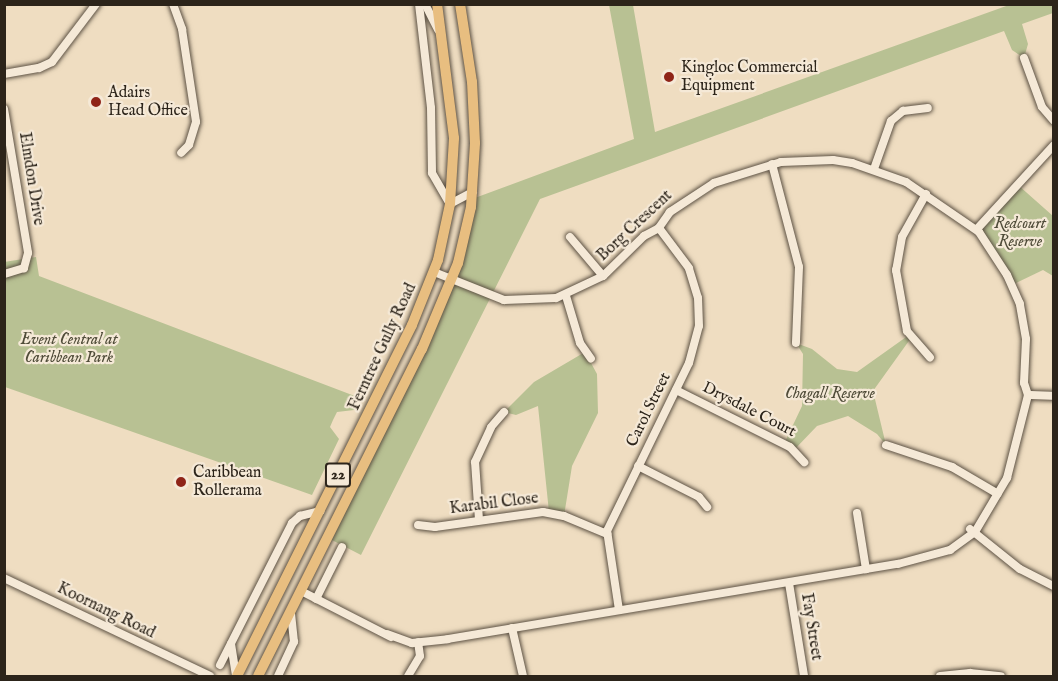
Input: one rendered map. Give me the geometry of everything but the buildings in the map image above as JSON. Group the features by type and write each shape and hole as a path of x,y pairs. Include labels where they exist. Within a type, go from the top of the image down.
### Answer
{"main road":[{"name":"Ferntree Gully Road","path":"236,676 412,325 434,272 450,204 454,138 437,4"},
{"name":"Ferntree Gully Road","path":"258,676 422,349 452,280 472,192 475,115 460,4"}],"street":[{"path":"4,74 33,70 52,62 96,4"},
{"path":"173,4 180,18 196,122 189,145 181,153"},
{"path":"419,4 431,108 430,167 436,187 450,204 472,192"},
{"path":"425,4 444,45"},
{"path":"1024,58 1042,107 1053,121"},
{"path":"874,169 891,121 903,111 928,108"},
{"name":"Elmdon Drive","path":"4,109 28,253 24,268 4,274"},
{"path":"977,230 1053,145"},
{"name":"Borg Crescent","path":"301,591 387,634 418,645 866,569 940,553 972,530 998,494 1016,453 1028,395 1024,383 1026,339 1020,304 1007,275 977,230 926,194 874,169 833,160 772,164 737,173 700,190 667,214 659,228 644,236 603,276 566,296 534,302 511,302 434,272"},
{"path":"772,164 799,267 796,343"},
{"path":"926,194 902,237 896,270 907,331 930,357"},
{"name":"Carol Street","path":"607,534 694,348 699,310 689,268 659,228"},
{"path":"570,237 603,276"},
{"path":"566,296 580,343 591,359"},
{"name":"Drysdale Court","path":"676,390 790,447 804,462"},
{"path":"1028,395 1053,396"},
{"path":"479,520 475,462 491,427 504,412"},
{"path":"886,445 952,467 998,494"},
{"path":"638,466 699,497 707,507"},
{"path":"220,665 292,523 300,516 320,511"},
{"name":"Karabil Close","path":"418,525 435,527 552,513 607,534"},
{"path":"857,513 866,569"},
{"path":"972,530 1020,568 1053,586"},
{"path":"607,534 619,610"},
{"path":"316,599 342,547"},
{"name":"Koornang Road","path":"4,578 197,674 210,676"},
{"name":"Fay Street","path":"789,582 804,676"},
{"path":"278,676 294,642 291,611"},
{"path":"515,628 523,676"},
{"name":"Ferntree Gully Road","path":"231,644 236,676"},
{"path":"410,674 418,645"},
{"path":"940,676 975,673 1001,676"}],"green space":[{"path":"609,5 633,5 655,132 1009,5 1053,5 1053,13 1022,24 1028,44 1024,58 1012,50 1004,31 540,199 361,555 328,538 445,299 472,199 634,139"},
{"name":"Redcourt Reserve","path":"1018,185 1053,216 1053,276 1043,270 1012,285 979,232"},
{"name":"Event Central at Caribbean Park","path":"36,257 39,276 360,398 354,410 337,412 333,420 330,427 339,439 312,495 5,387 4,262"},
{"name":"Chagall Reserve","path":"909,335 911,338 873,391 886,445 877,434 848,416 817,426 794,450 784,444 802,406 803,354 796,343 812,349 837,369 857,372"},
{"path":"585,352 597,374 598,413 572,466 564,516 549,512 538,406 516,415 504,412 534,382"}],"place":[{"name":"Kingloc Commercial Equipment","path":"669,77"},
{"name":"Adairs Head Office","path":"96,102"},
{"name":"Caribbean Rollerama","path":"181,482"}]}
